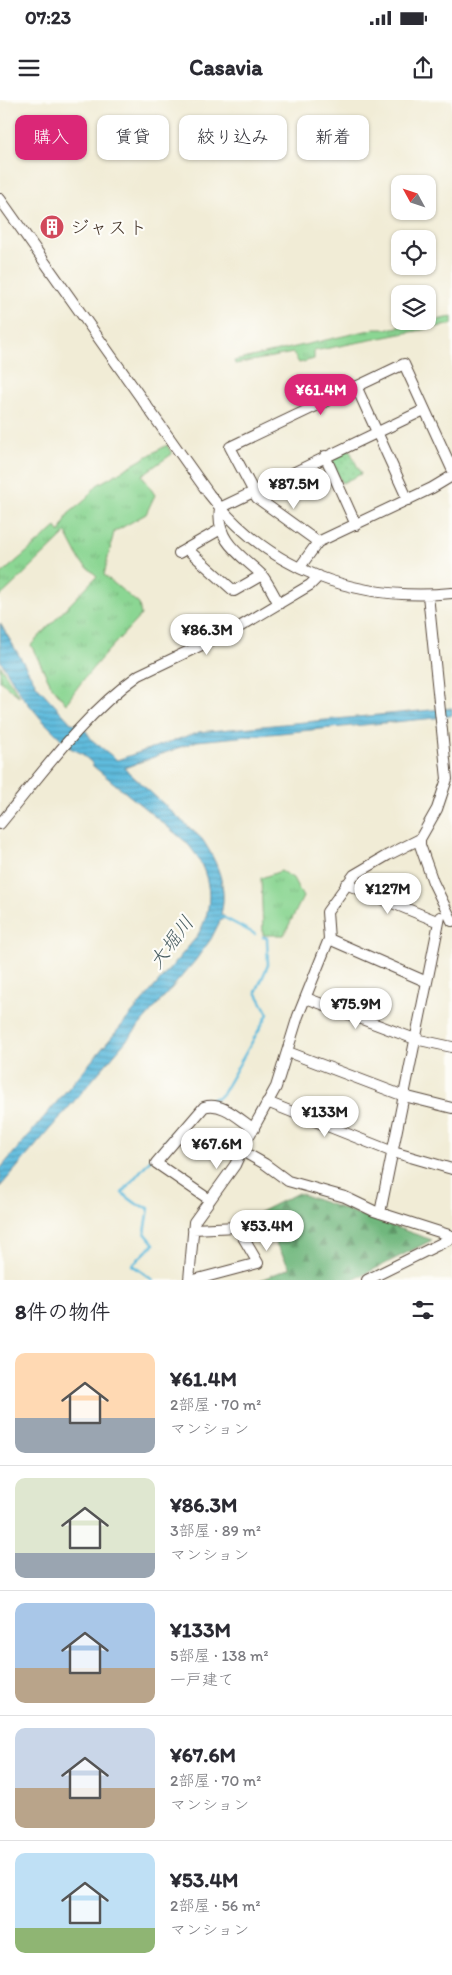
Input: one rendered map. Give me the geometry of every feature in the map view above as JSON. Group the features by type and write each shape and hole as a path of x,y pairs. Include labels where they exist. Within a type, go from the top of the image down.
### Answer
{"street":[{"path":"0,199 220,508 240,528 264,547 300,567 319,576 361,590 428,595 452,593"},
{"path":"318,542 256,498 230,447 404,364 452,468"},
{"path":"302,384 312,407"},
{"path":"356,386 408,500"},
{"path":"220,508 424,410"},
{"path":"325,456 356,525"},
{"path":"300,567 318,542 408,500 452,476"},
{"path":"220,508 221,529 237,554 262,576 279,604"},
{"path":"221,529 183,551 234,591 262,576"},
{"path":"0,824 82,726 138,675 241,626 310,585 319,576"},
{"path":"428,595 447,779 436,809 420,839 421,853 452,921"},
{"path":"189,1280 197,1216 235,1166 276,1086 298,1016 329,939 327,912 354,875 420,839"},
{"path":"346,884 439,922"},
{"path":"380,1213 439,922 444,906"},
{"path":"329,939 427,982"},
{"path":"306,998 415,1039 452,1047"},
{"path":"288,1052 404,1096 452,1108"},
{"path":"267,1102 393,1152 452,1169"},
{"path":"210,1200 156,1163 204,1107 212,1104 221,1106 254,1129"},
{"path":"242,1151 265,1164 288,1181 345,1197 380,1213 452,1237"},
{"path":"194,1229 237,1227 258,1263 194,1280"},
{"path":"367,1280 452,1237"}],"green space":[{"path":"452,317 452,324 436,327 436,320"},
{"path":"374,329 421,330 314,351 314,359 299,363 293,353 235,364 234,361"},
{"path":"167,445 172,454 142,475 155,495 146,514 114,532 104,575 139,604 141,615 92,669 66,704 51,685 31,645 97,576 81,562 66,533 1,596 0,575 56,527 60,533 68,514 83,502 97,485"},
{"path":"349,449 361,474 342,483 332,462 335,456"},
{"path":"0,665 20,697 0,681"},
{"path":"281,871 293,878 303,897 284,935 263,935 261,878"},
{"path":"298,1193 432,1240 353,1280 260,1280 290,1268 258,1213"}],"water":[{"path":"0,623 37,686 71,723 78,724 78,727 86,731 92,740 117,760 199,732 452,708 452,715 197,741 124,768 202,839 220,875 223,894 221,914 224,916 223,920 221,919 211,939 195,961 0,1187 0,1169 195,939 207,914 209,902 206,877 195,853 186,842 93,766 81,753 70,748 42,720 22,696 0,660"}],"waterway":[{"path":"221,916 255,934"},
{"path":"153,1280 132,1265 154,1244 145,1233 149,1208 138,1205 122,1193 197,1104 221,1096 268,1014 256,992 268,965 267,938 263,937"}],"place":[{"name":"ジャスト","path":"52,227"}],"water label":[{"name":"大堀川","path":"171,942"}]}
